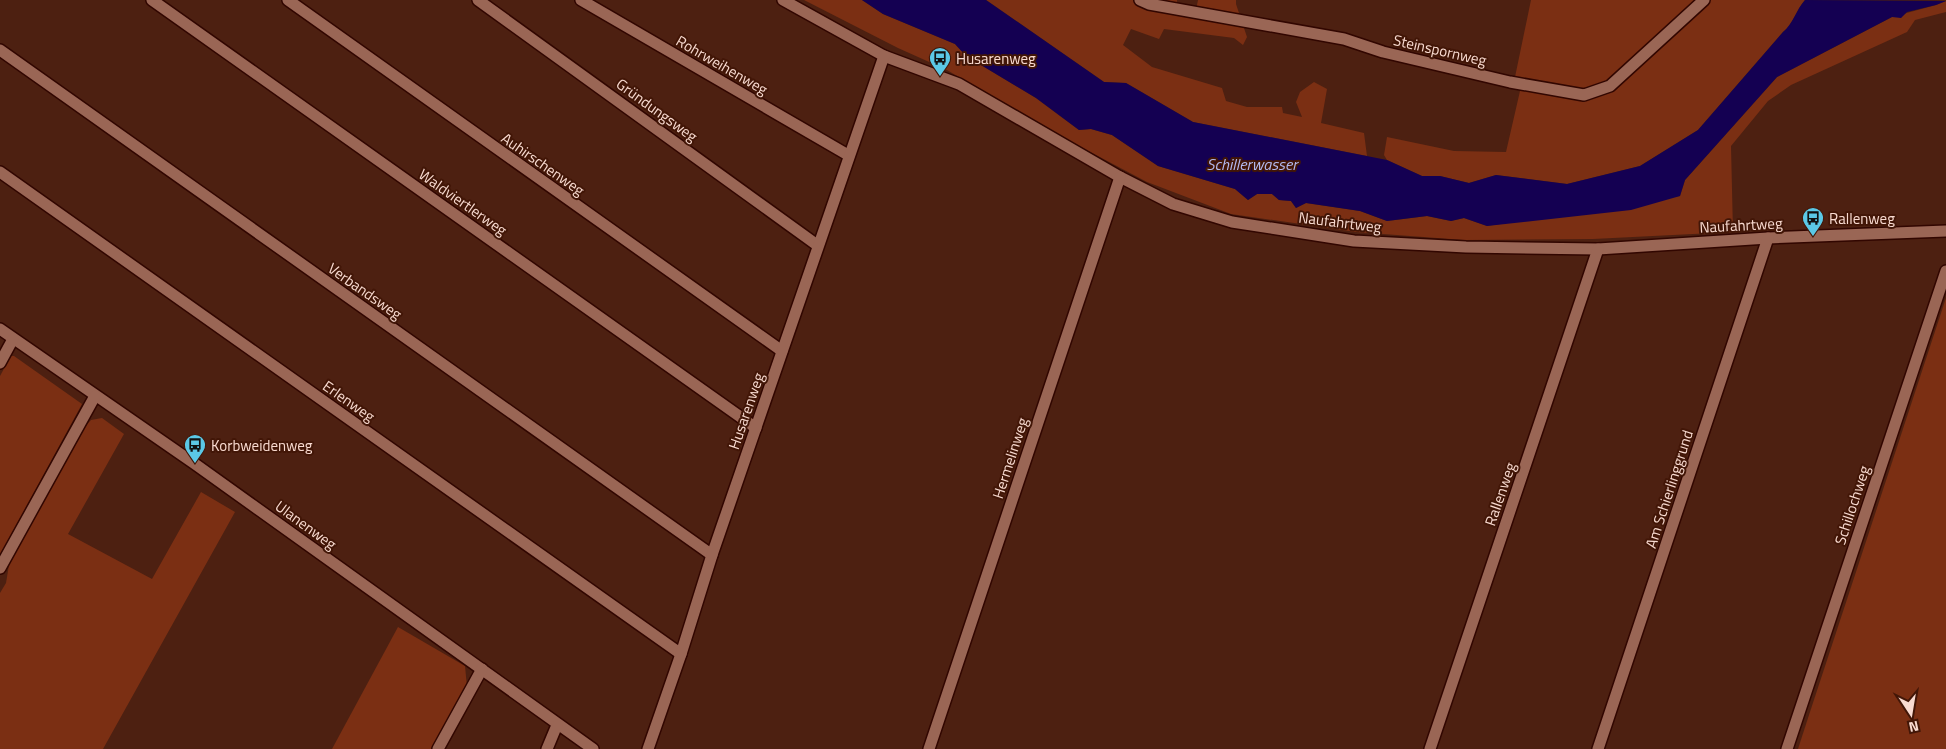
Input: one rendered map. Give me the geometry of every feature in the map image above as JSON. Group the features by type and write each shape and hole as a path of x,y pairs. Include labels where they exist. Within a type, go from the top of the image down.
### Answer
{"street":[{"name":"Waldviertlerweg","path":"152,0 756,428"},
{"name":"Auhirschenweg","path":"288,0 782,352"},
{"name":"Gründungsweg","path":"478,0 817,245"},
{"name":"Rohrweihenweg","path":"581,0 848,155"},
{"name":"Naufahrtweg","path":"784,0 884,56 959,84 1120,177 1173,204 1232,222 1354,241 1466,247 1598,249 1768,238 1946,231"},
{"name":"Steinspornweg","path":"1140,0 1149,4 1344,39 1383,52 1510,82 1584,95 1610,86 1704,0"},
{"name":"Verbandsweg","path":"0,50 712,555"},
{"name":"Husarenweg","path":"648,749 817,245 884,56"},
{"name":"Erlenweg","path":"0,172 681,654"},
{"name":"Hermelinweg","path":"930,749 1120,177"},
{"name":"Am Schierlinggrund","path":"1598,749 1768,238"},
{"name":"Rallenweg","path":"1430,749 1598,249"},
{"name":"Schillochweg","path":"1787,749 1946,271"},
{"name":"Ulanenweg","path":"0,329 194,464 593,749"},
{"path":"0,363 13,339"},
{"path":"0,568 95,396"},
{"path":"438,749 482,669"},
{"path":"547,749 557,725"}],"shaded area":[{"path":"804,0 862,0 883,14 955,44 966,56 1036,98 1079,130 1091,129 1112,135 1158,166 1235,189 1248,200 1257,194 1272,194 1279,200 1291,201 1296,208 1306,203 1360,211 1387,221 1427,216 1451,221 1464,218 1487,226 1680,196 1685,180 1777,77 1892,17 1946,1 1946,12 1915,20 1907,32 1791,85 1768,101 1731,146 1733,232 1593,239 1464,240 1356,232 1231,214 1147,182 1041,126 947,70 898,48"},
{"path":"986,0 1177,0 1177,7 1196,10 1198,0 1236,0 1247,37 1243,45 1234,38 1164,29 1159,39 1131,29 1123,45 1152,67 1222,88 1226,101 1247,107 1282,107 1283,113 1302,117 1296,102 1300,92 1314,82 1327,89 1321,123 1364,133 1367,156 1193,122 1126,83 1104,82"},
{"path":"1531,0 1805,0 1787,29 1698,130 1640,166 1567,184 1496,175 1469,183 1440,176 1422,176 1387,160 1384,155 1387,137 1454,151 1506,152 1520,91 1515,77"},
{"path":"1946,298 1946,749 1798,749 1808,718"},
{"path":"11,356 14,356 82,404 0,555 0,376"},
{"path":"102,418 124,434 68,534 152,579 201,492 235,512 103,749 0,749 0,593 6,583 9,565 82,430 91,420"},
{"path":"398,627 465,666 467,687 433,749 332,749"}],"water":[{"name":"Schillerwasser","path":"862,0 986,0 1104,82 1126,83 1193,122 1387,160 1422,176 1440,176 1469,183 1496,175 1567,184 1640,166 1698,130 1786,29 1805,0 1946,1 1907,12 1901,18 1892,17 1777,77 1685,180 1680,196 1631,210 1487,226 1464,218 1451,221 1427,216 1387,221 1360,211 1306,203 1296,208 1291,201 1279,200 1272,194 1257,194 1248,200 1235,189 1158,166 1112,135 1091,129 1079,130 1036,98 966,56 955,44 883,14"}],"place":[{"name":"Husarenweg","path":"940,77"},
{"name":"Rallenweg","path":"1813,237"},
{"name":"Korbweidenweg","path":"195,464"}]}
